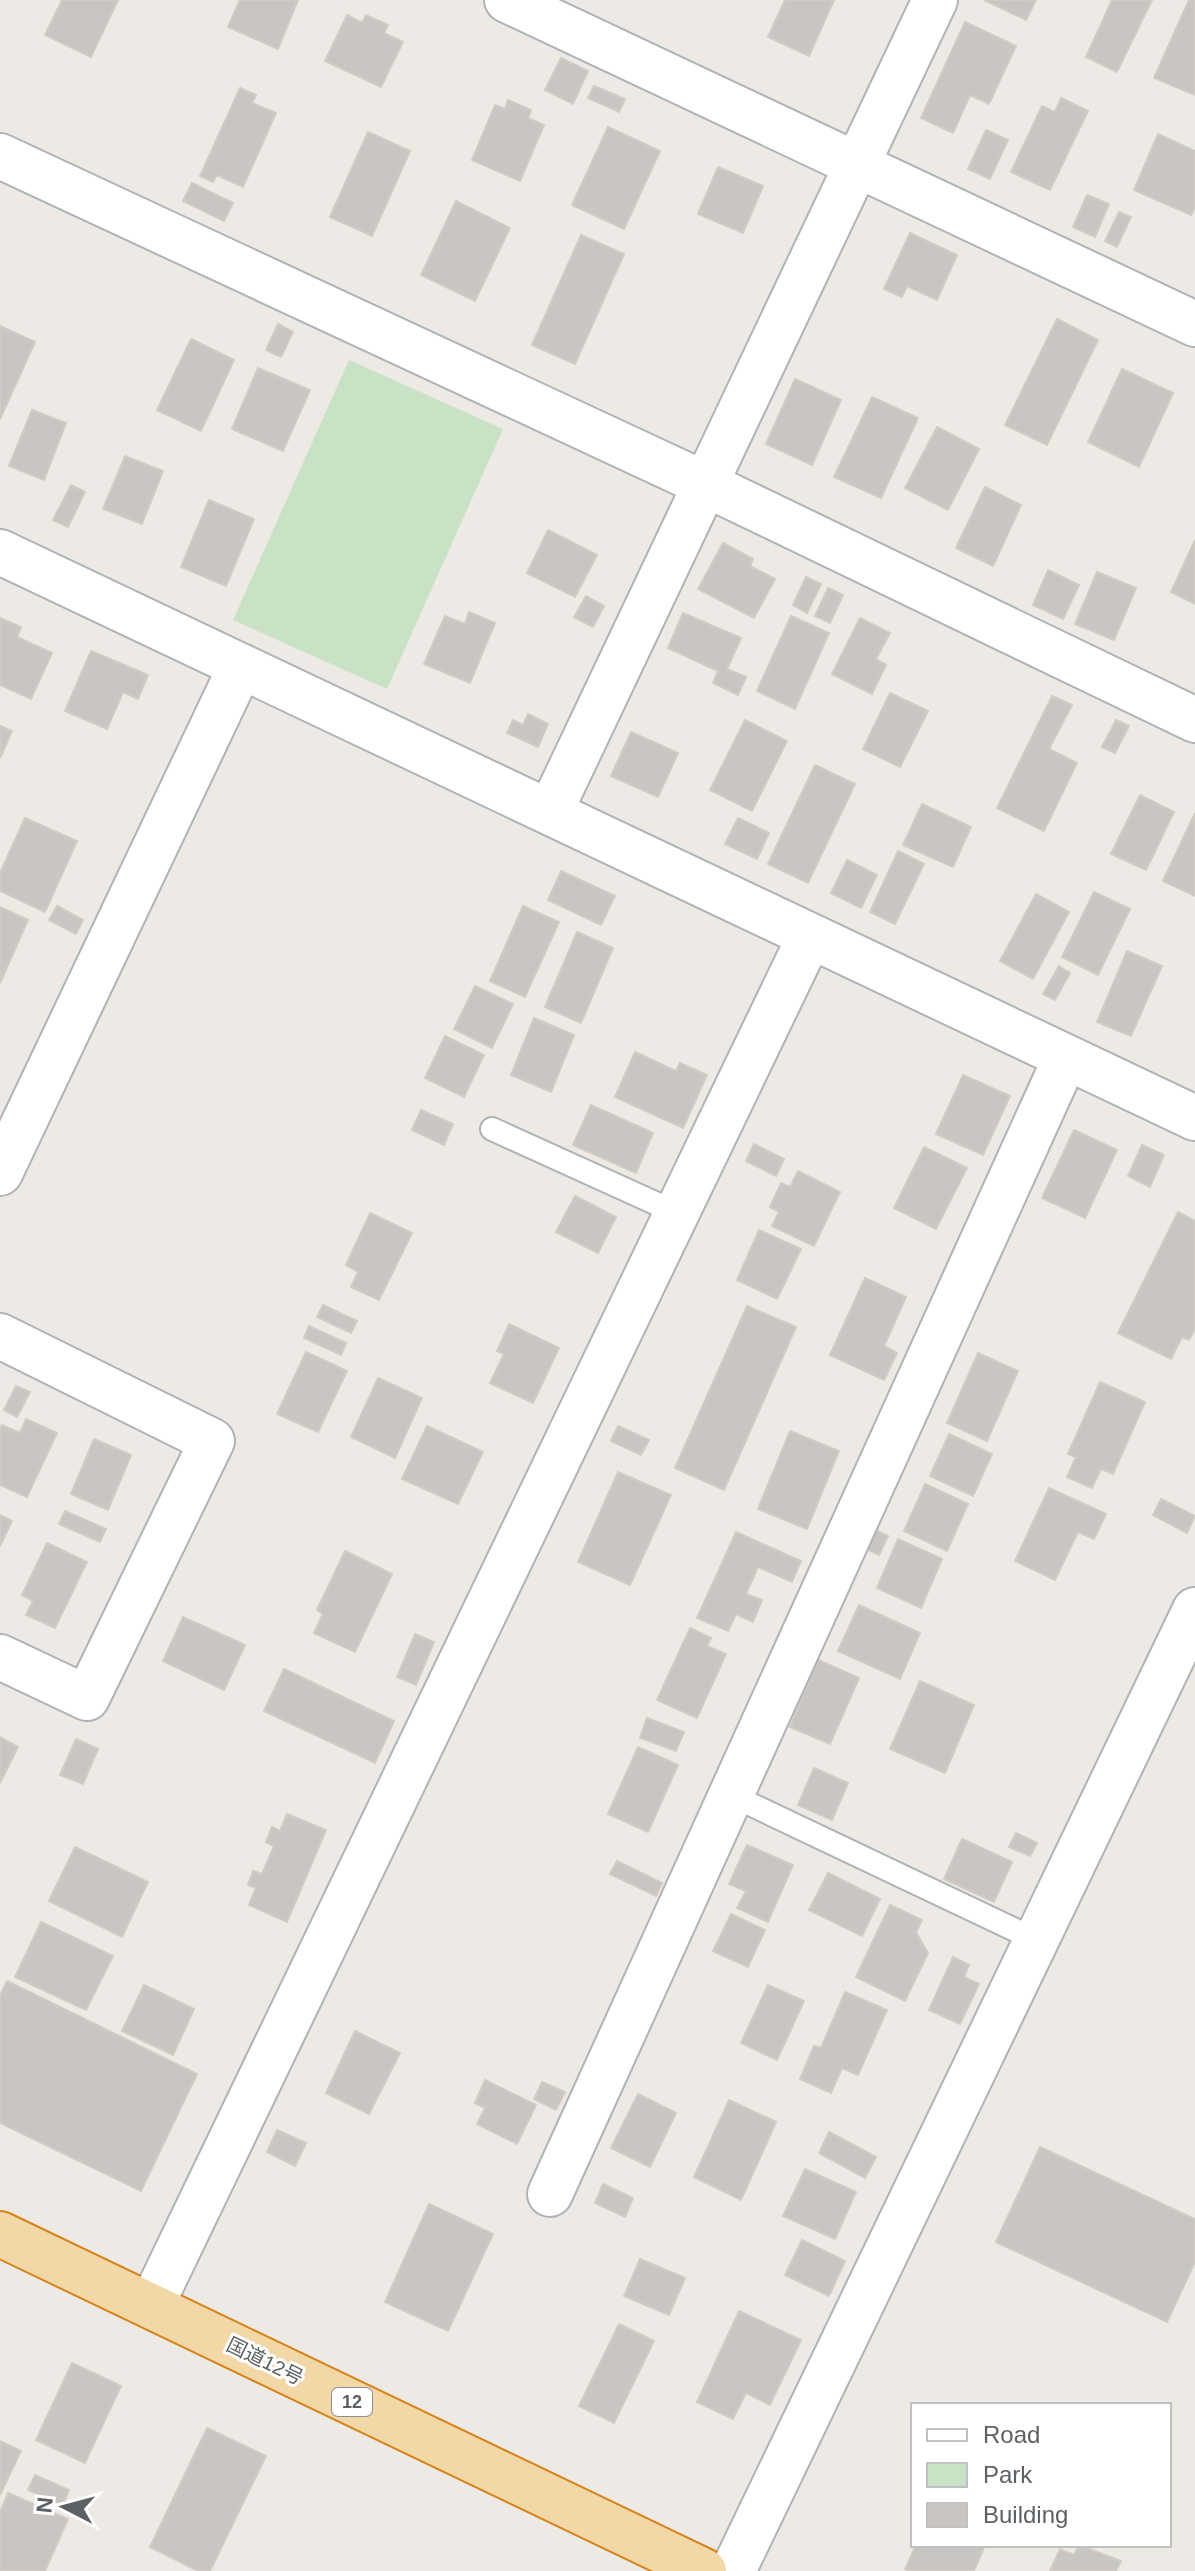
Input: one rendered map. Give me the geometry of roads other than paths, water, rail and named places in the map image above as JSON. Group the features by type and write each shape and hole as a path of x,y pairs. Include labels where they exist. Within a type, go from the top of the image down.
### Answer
{"highway":[{"name":"国道12号","path":"0,2234 704,2571"}],"street":[{"path":"507,0 858,162 1195,324"},
{"path":"550,812 935,0"},
{"path":"0,156 705,484 1195,720"},
{"path":"0,552 1195,1118"},
{"path":"0,1173 241,666"},
{"path":"151,2306 810,936"},
{"path":"550,2194 1066,1057"},
{"path":"0,1336 212,1441 87,1698 0,1657"},
{"path":"733,2571 1195,1610"}],"lane":[{"path":"492,1129 677,1213"},
{"path":"731,1795 1036,1940"}]}
